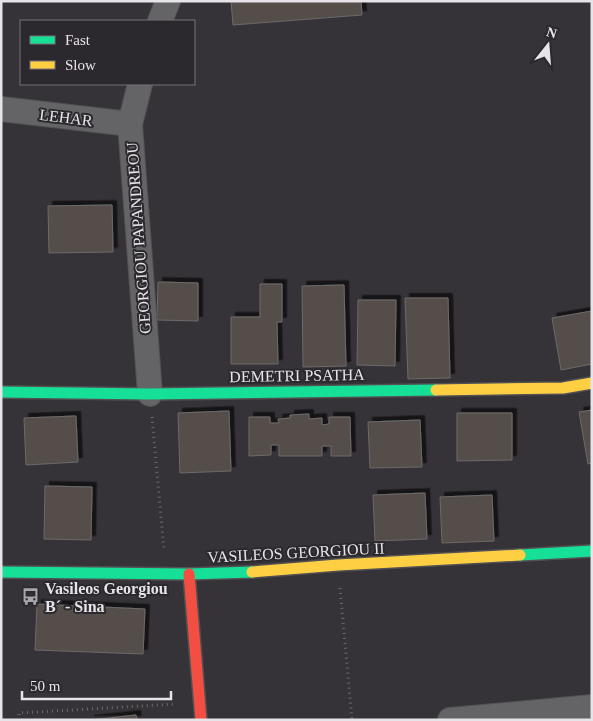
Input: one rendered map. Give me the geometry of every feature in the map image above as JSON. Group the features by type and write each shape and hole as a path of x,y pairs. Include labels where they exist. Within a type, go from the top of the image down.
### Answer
{"street":[{"path":"160,20 168,1"},
{"name":"GEORGIOU PAPANDREOU","path":"140,85 130,124 150,394"},
{"name":"LEHAR","path":"1,109 130,124"},
{"name":"DEMETRI PSATHA","path":"1,392 150,394 563,388 592,382"},
{"name":"VASILEOS GEORGIOU II","path":"1,572 237,573 338,565 592,551"},
{"path":"189,574 201,720"},
{"path":"450,720 592,707"}],"path":[{"path":"150,394 164,556"},
{"path":"338,565 352,720"},
{"path":"19,720 19,713 180,704"}],"building":[{"path":"231,1 361,1 362,15 233,25"},
{"path":"112,205 113,252 49,253 48,206"},
{"path":"158,282 198,283 198,321 157,320"},
{"path":"260,284 282,284 282,322 277,322 278,364 231,364 231,317 260,317"},
{"path":"344,285 346,366 303,367 302,286"},
{"path":"405,298 448,298 450,378 408,379"},
{"path":"358,300 396,300 395,366 357,365"},
{"path":"592,311 592,364 561,370 552,318"},
{"path":"592,410 592,463 588,464 579,412"},
{"path":"229,411 231,471 180,473 178,413"},
{"path":"457,413 512,413 512,460 457,461"},
{"path":"309,414 309,419 322,418 322,425 329,424 329,417 350,417 351,456 331,456 331,446 322,446 322,456 279,456 279,445 271,445 271,455 249,456 249,417 270,417 270,423 279,423 278,419 290,418 290,415"},
{"path":"76,416 78,462 26,465 24,418"},
{"path":"420,420 422,467 370,468 368,422"},
{"path":"45,486 92,487 91,540 44,539"},
{"path":"425,493 427,539 375,541 373,495"},
{"path":"492,495 494,541 442,543 440,497"},
{"path":"37,604 145,609 143,654 35,650"},
{"path":"136,715 137,720 90,720"}],"traffic: fast":[{"path":"1,392 150,394 436,390"},
{"path":"520,555 592,551"},
{"path":"1,572 189,574 252,572"}],"traffic: slow":[{"path":"436,390 563,388 592,383"},
{"path":"252,572 338,565 520,555"}],"traffic: jam":[{"path":"189,574 201,720"}],"place":[{"name":"Vasileos Georgiou B´ - Sina","path":"31,597"}]}
